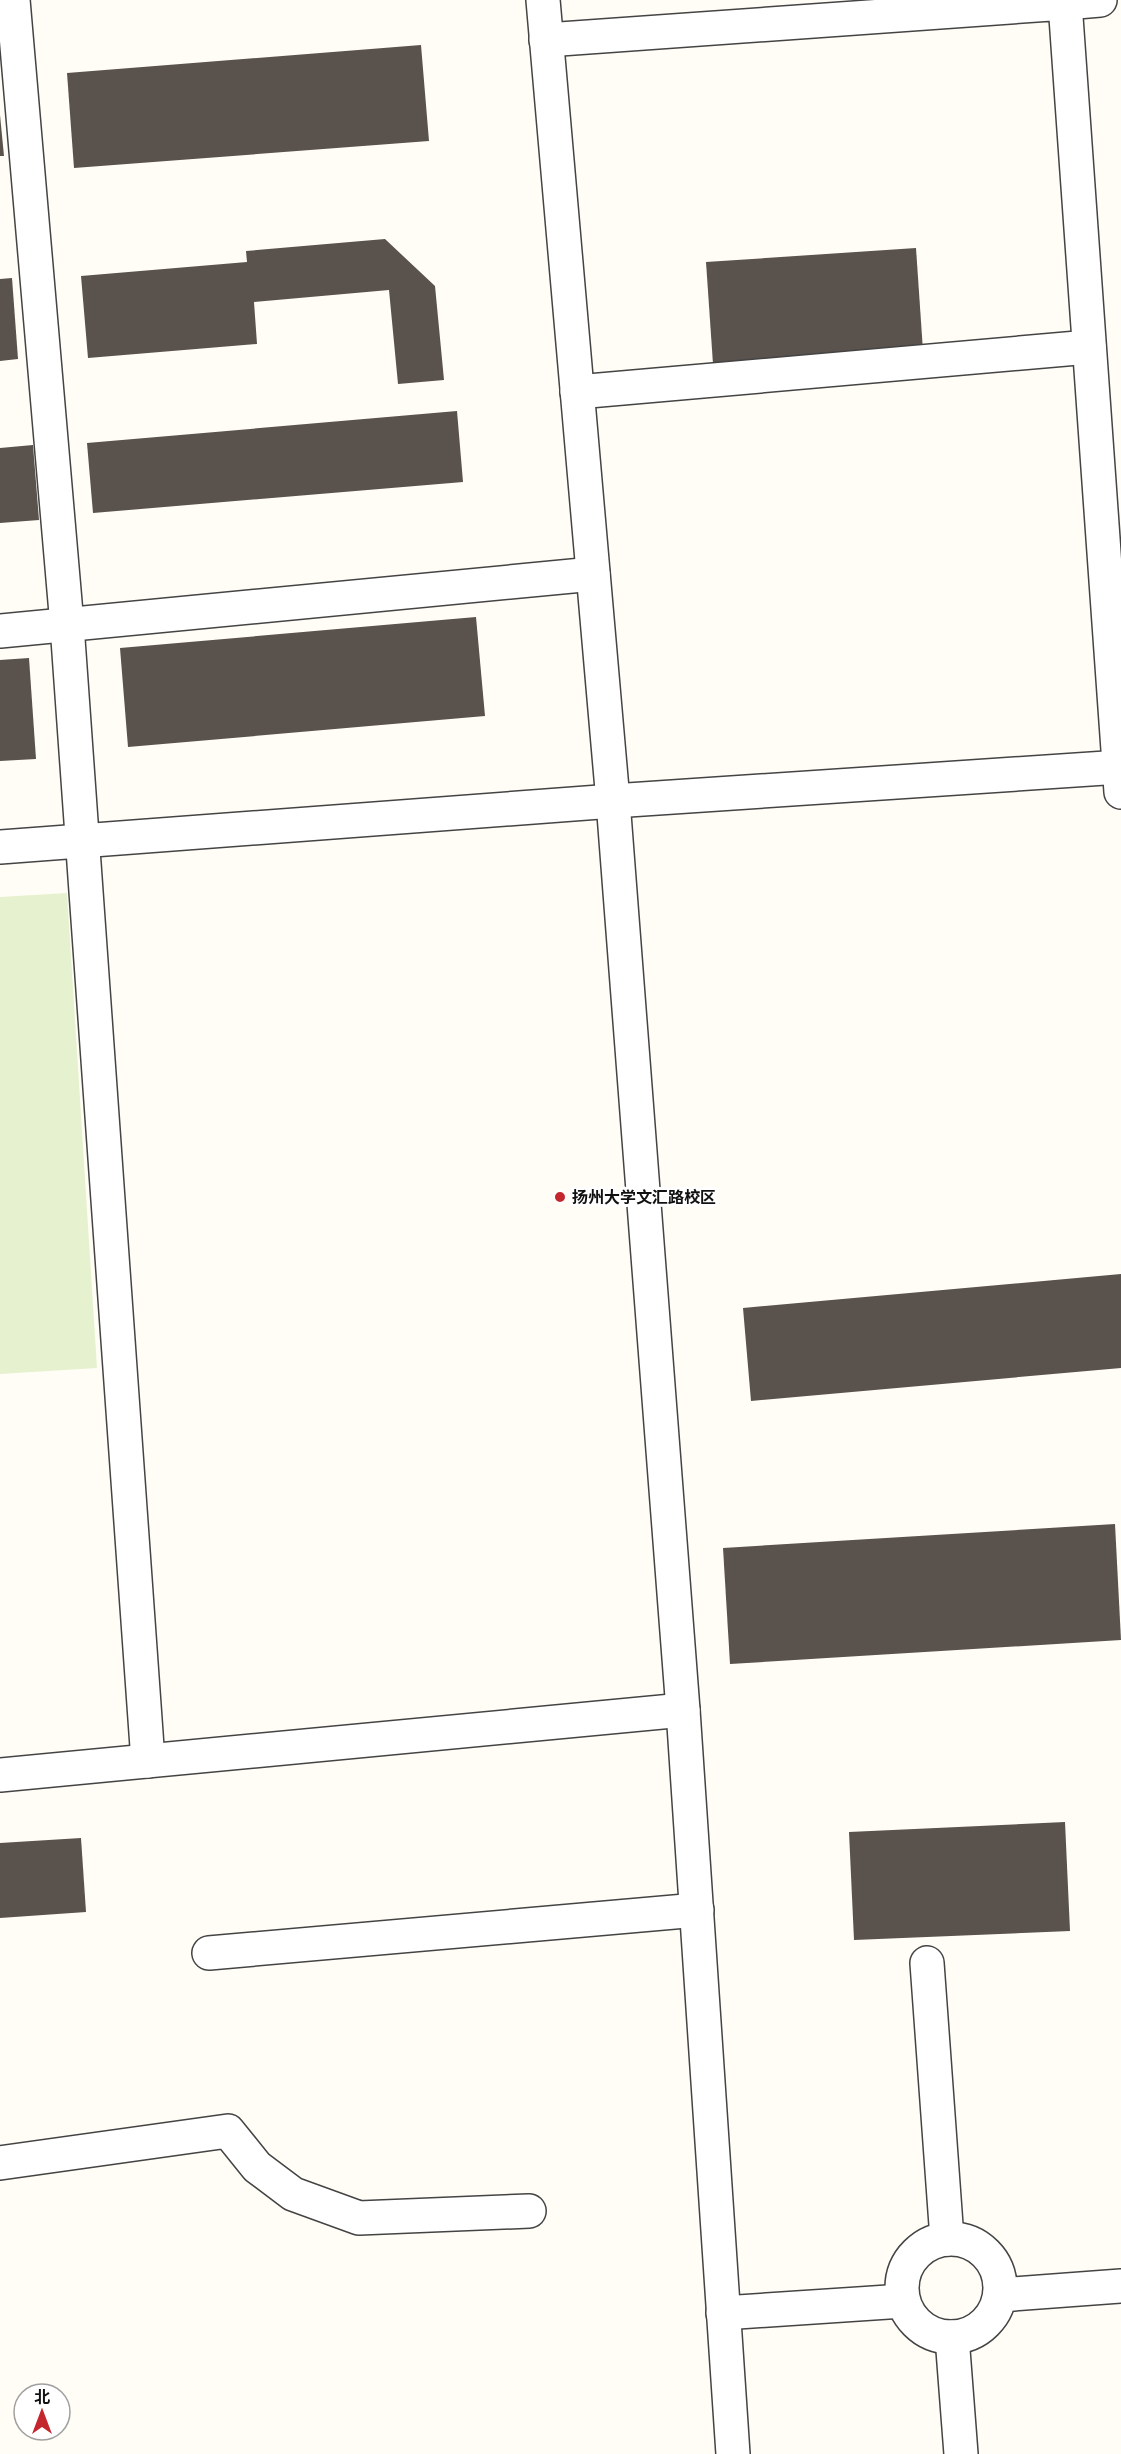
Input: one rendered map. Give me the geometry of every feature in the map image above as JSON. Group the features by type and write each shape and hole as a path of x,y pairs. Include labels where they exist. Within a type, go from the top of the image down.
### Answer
{"lane":[{"path":"13,0 67,625 148,1761"},
{"path":"543,0 613,801 683,1710 733,2454"},
{"path":"546,40 1100,0"},
{"path":"0,847 613,801 1120,775 1065,3"},
{"path":"577,392 1089,347"},
{"path":"0,631 593,574"},
{"path":"0,1775 683,1710"},
{"path":"208,1953 697,1910"},
{"path":"927,1964 947,2240"},
{"path":"0,2163 228,2131 257,2167 294,2194 359,2218 529,2211"},
{"path":"947,2240 964,2241 979,2249 991,2260 999,2276 1000,2295 986,2323 972,2333 952,2337 938,2335 922,2328 910,2316 903,2301 902,2283 907,2267 917,2253 931,2244 947,2240"},
{"path":"1000,2295 1121,2286"},
{"path":"723,2313 903,2301"},
{"path":"952,2337 961,2454"}],"green space":[{"path":"67,893 97,1368 0,1374 0,897"}],"building":[{"path":"421,45 429,141 74,168 67,73"},
{"path":"0,115 4,156 0,156"},
{"path":"385,239 435,286 444,380 398,384 389,290 254,302 257,344 88,358 81,276 247,262 246,251"},
{"path":"916,248 923,351 713,364 706,262"},
{"path":"12,278 18,359 0,361 0,279"},
{"path":"457,411 463,482 93,513 87,443"},
{"path":"33,445 39,520 0,523 0,448"},
{"path":"476,617 485,716 128,747 120,648"},
{"path":"29,658 36,759 0,761 0,660"},
{"path":"1121,1274 1121,1368 751,1401 743,1308"},
{"path":"1115,1524 1121,1640 730,1664 723,1548"},
{"path":"1065,1822 1070,1931 854,1940 849,1832"},
{"path":"81,1838 86,1912 0,1918 0,1843"}],"place":[{"name":"扬州大学文汇路校区","path":"560,1197"}]}
